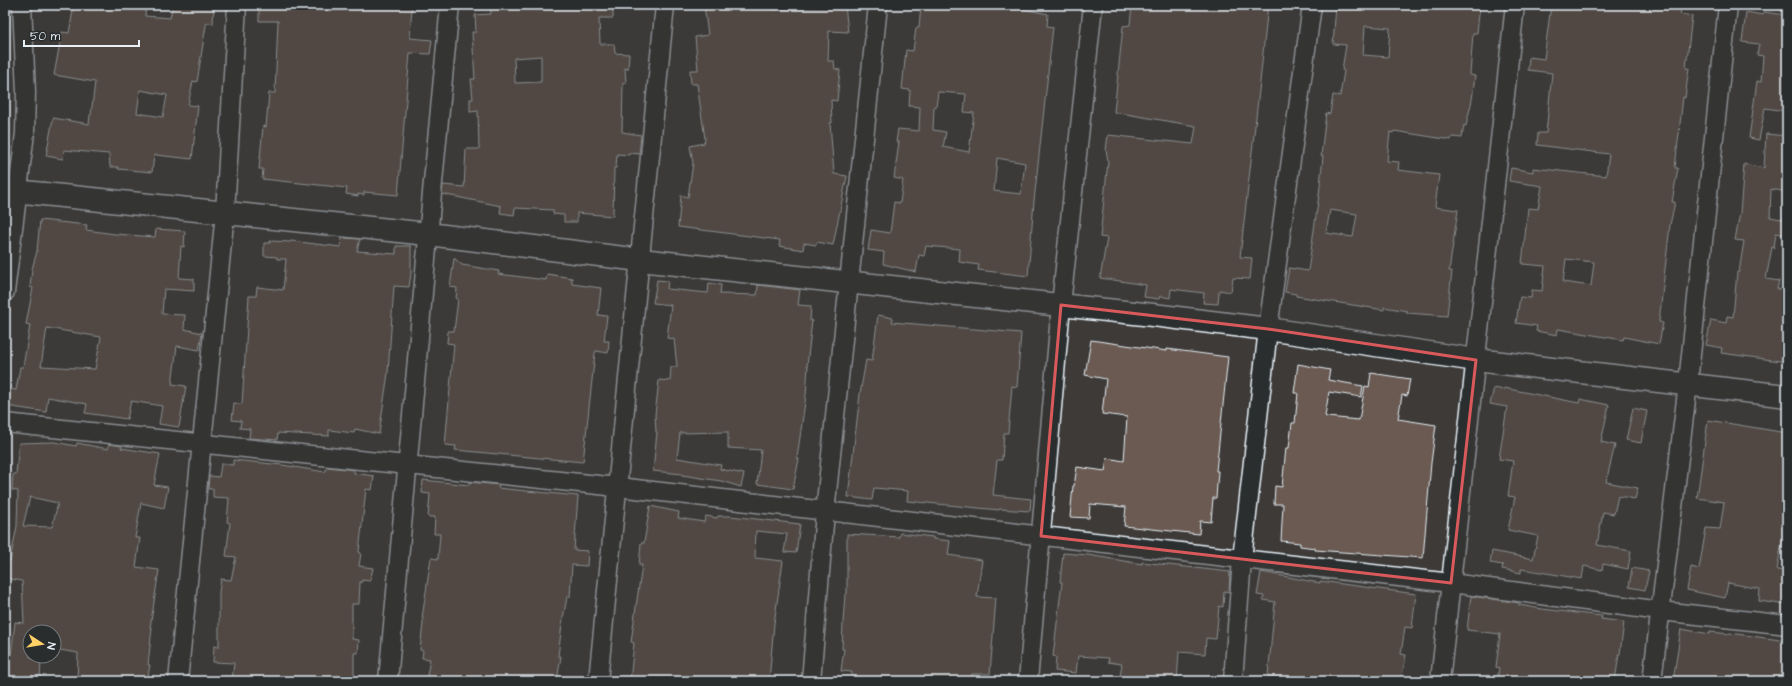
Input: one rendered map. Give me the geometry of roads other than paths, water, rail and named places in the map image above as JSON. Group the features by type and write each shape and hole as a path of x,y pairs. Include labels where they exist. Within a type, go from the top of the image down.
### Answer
{"main road":[{"path":"11,191 428,234 640,260 1061,305 1268,329 1476,360 1688,383 1787,396"}],"street":[{"path":"5,292 11,191 25,133 26,92 22,5"},
{"path":"178,681 224,213 237,5"},
{"path":"388,681 409,466 428,234 450,5"},
{"path":"598,681 665,5"},
{"path":"811,681 825,512 878,5"},
{"path":"1028,681 1061,305 1094,5"},
{"path":"1233,681 1242,559 1268,329 1312,5"},
{"path":"1440,681 1515,5"},
{"path":"1652,681 1688,383 1728,5"},
{"path":"5,423 618,487 1451,583 1661,611 1787,625"}]}
